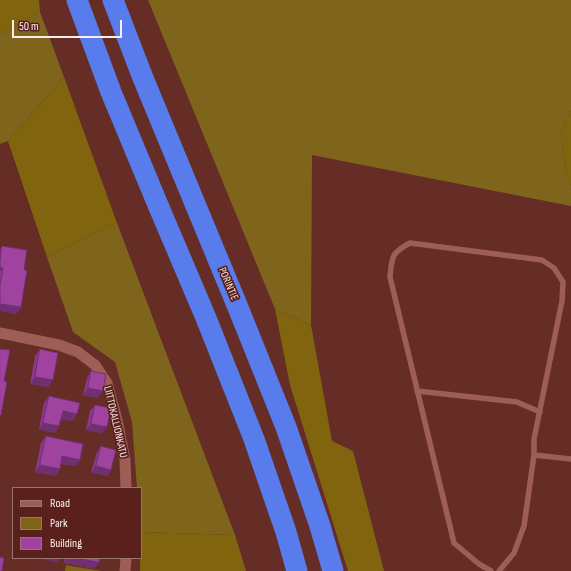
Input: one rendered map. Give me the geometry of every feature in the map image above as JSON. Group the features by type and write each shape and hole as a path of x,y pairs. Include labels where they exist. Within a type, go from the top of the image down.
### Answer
{"highway":[{"path":"77,0 114,99 206,318 254,439 286,532 297,571"},
{"name":"PORINTIE","path":"113,0 143,78 286,427 320,526 333,571"}],"street":[{"name":"LIITTOKALLIONKATU","path":"0,333 59,345 78,352 95,365 106,383 117,420 125,460 126,487"},
{"path":"126,559 126,571"}],"lane":[{"path":"491,571 479,564 454,542 390,277 392,258 399,249 410,243 542,260 554,268 563,282 562,301 534,439 534,455 524,526 514,553 499,571"},
{"path":"417,391 517,402 540,412"},
{"path":"534,455 571,459"}],"green space":[{"path":"148,0 571,0 571,111 561,132 566,173 571,186 571,206 312,155 311,325 275,309"},
{"path":"40,12 64,77 8,141 0,144 0,34"},
{"path":"117,223 235,535 142,532 142,487 137,487 132,422 115,362 73,332 47,257"}],"shaded area":[{"path":"0,0 39,0 40,12 0,34"},
{"path":"64,77 117,223 47,257 8,141"},
{"path":"571,111 571,186 566,173 561,132"},
{"path":"275,309 311,325 332,441 353,451 384,571 348,571 290,385"},
{"path":"142,532 235,535 246,571 140,571 140,559 142,559"},
{"path":"66,565 101,571 65,571"}],"building":[{"path":"2,246 27,250 24,270 27,270 21,307 0,304 0,285 3,268 0,267"},
{"path":"0,349 10,350 4,381 7,382 1,415 0,415"},
{"path":"40,349 58,353 53,380 35,377"},
{"path":"91,371 106,374 103,391 88,388"},
{"path":"49,396 80,403 77,414 63,411 59,426 43,423"},
{"path":"95,405 111,408 107,427 91,424"},
{"path":"46,436 83,444 80,460 62,456 60,469 40,465"},
{"path":"101,446 116,450 111,470 96,466"},
{"path":"0,557 4,558 2,571 0,571"},
{"path":"82,559 100,559 99,562"}]}
